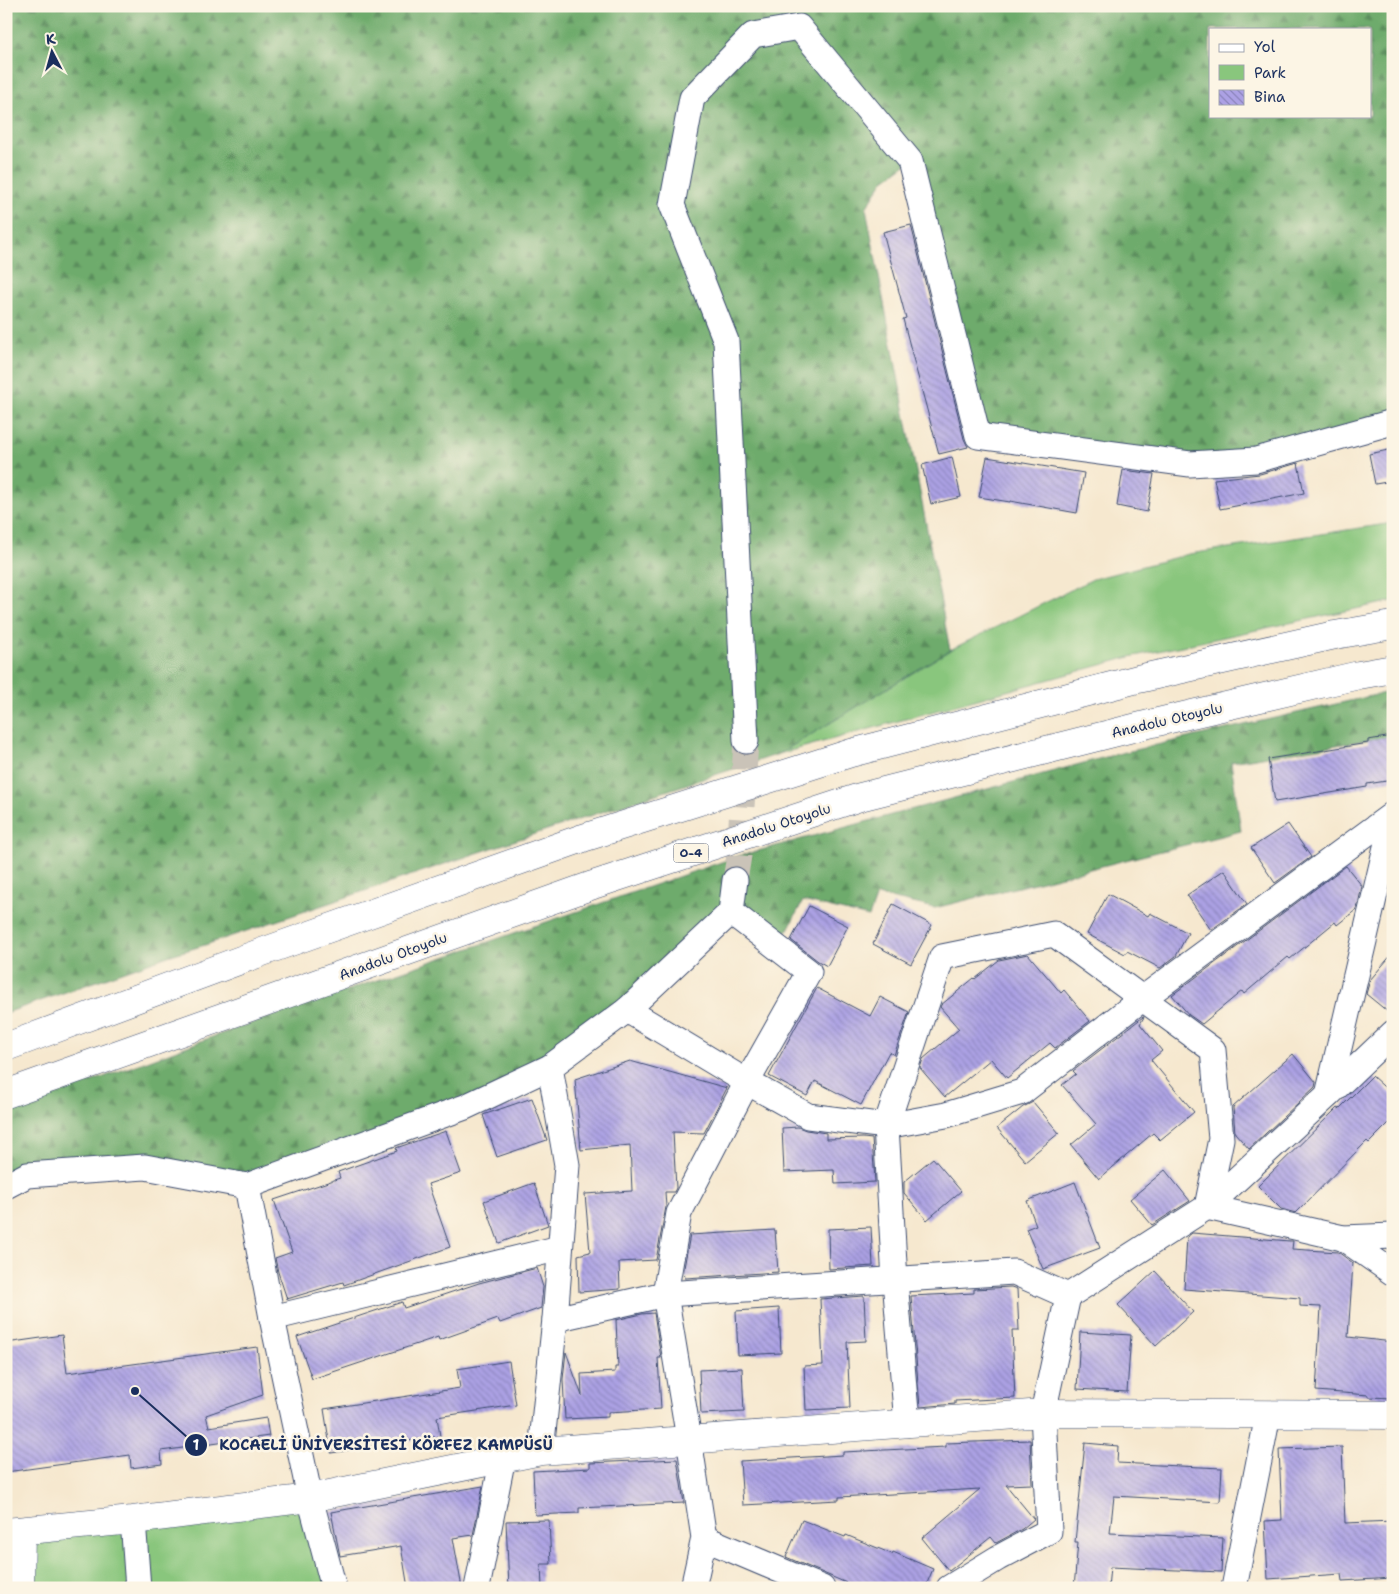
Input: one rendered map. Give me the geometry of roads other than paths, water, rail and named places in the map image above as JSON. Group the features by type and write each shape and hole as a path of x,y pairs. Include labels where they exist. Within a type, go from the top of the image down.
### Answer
{"main road":[{"path":"6,1047 265,951 583,838 851,753 1138,679 1335,635 1393,625"},
{"name":"Anadolu Otoyolu","path":"6,1094 593,885 860,797 1149,724 1359,675 1393,669"},
{"path":"20,1588 14,1531 133,1520 310,1498 541,1450 1043,1413 1393,1415"}],"street":[{"path":"746,741 726,341 672,205 692,98 754,35 798,27 910,162 978,436 1190,464 1256,460 1393,422"},
{"path":"627,1010 808,1116 886,1126 946,1115 1022,1092 1142,999 1393,816"},
{"path":"1328,1095 1393,816"},
{"path":"6,1186 27,1175 145,1167 247,1186 465,1108 550,1067 627,1010 732,912 736,880"},
{"path":"693,1588 704,1538 665,1294 679,1212 747,1082 809,972 732,912"},
{"path":"907,1424 895,1280 886,1126 942,957 1054,934 1213,1050 1221,1139 1207,1207"},
{"path":"949,1588 998,1558 1049,1531 1043,1413 1068,1296 1207,1207 1393,1033"},
{"path":"541,1450 555,1319 567,1165 550,1067"},
{"path":"247,1186 272,1318 310,1498 334,1588"},
{"path":"1207,1207 1343,1238 1393,1236"},
{"path":"1343,1238 1393,1272"},
{"path":"272,1318 560,1248"},
{"path":"555,1319 665,1294 1014,1272 1068,1296"},
{"path":"1234,1588 1268,1415"},
{"path":"477,1588 503,1457"},
{"path":"133,1520 138,1588"},
{"path":"704,1538 822,1588"}],"tunnel":[{"path":"735,880 739,856 746,741"}],"place":[{"name":"KOCAELİ ÜNİVERSİTESİ KÖRFEZ KAMPÜSÜ","path":"135,1391"}]}
